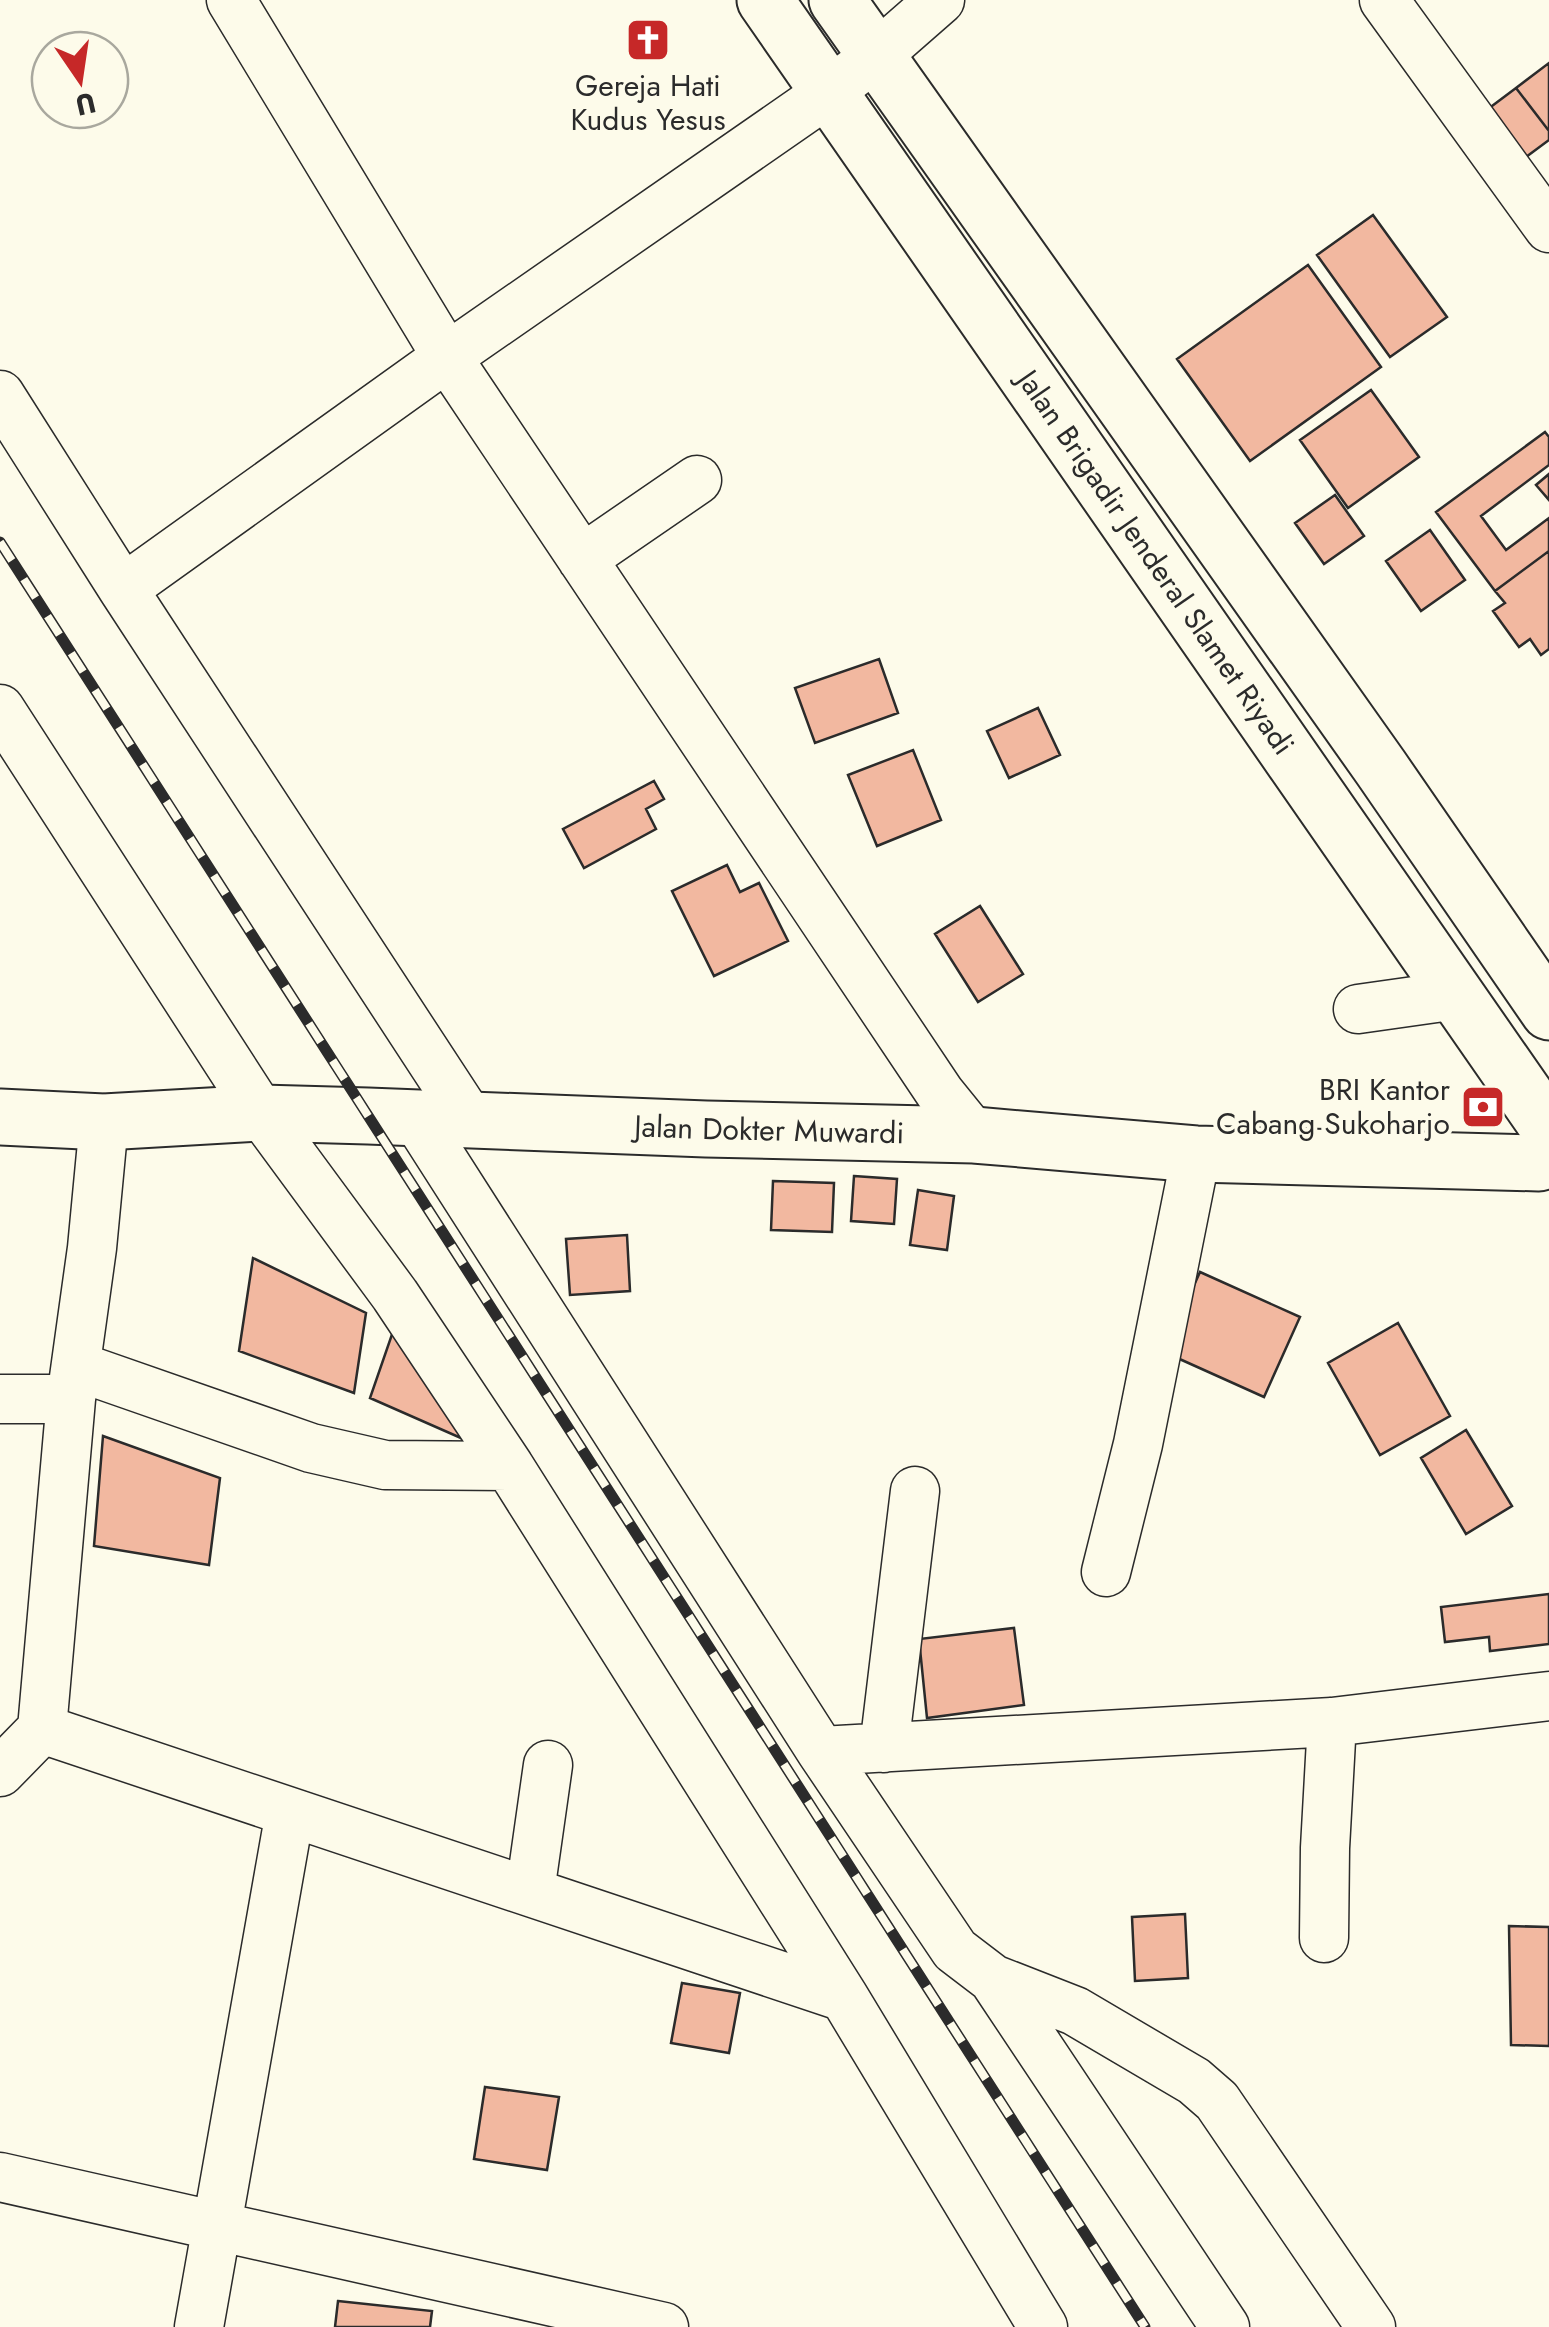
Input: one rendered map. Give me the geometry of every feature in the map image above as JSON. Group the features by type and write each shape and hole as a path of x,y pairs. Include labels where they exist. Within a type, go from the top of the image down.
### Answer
{"main road":[{"name":"Jalan Brigadir Jenderal Slamet Riyadi","path":"765,0 1457,995 1546,1148"},
{"path":"837,0 1549,1012"},
{"name":"Jalan Dokter Muwardi","path":"0,1117 104,1122 261,1113 706,1130 974,1135 1196,1154 1546,1148"}],"street":[{"path":"231,0 447,357 940,1092 974,1135"},
{"path":"123,590 447,357 829,92 940,0"},
{"path":"1384,0 1549,228"},
{"path":"0,395 470,1120"},
{"path":"582,559 697,480"},
{"path":"0,709 261,1113 396,1295 509,1466 844,1998 1043,2327"},
{"path":"1358,1009 1457,995"},
{"path":"416,1118 821,1751 955,1950 993,1979 1075,2011 1194,2081 1217,2101 1371,2327"},
{"path":"0,1772 42,1729 73,1383 104,1122"},
{"path":"1106,1572 1138,1444 1196,1154"},
{"path":"0,1399 73,1383 386,1466 509,1466"},
{"path":"884,1748 914,1490"},
{"path":"821,1751 1332,1722 1549,1696"},
{"path":"1324,1938 1332,1722"},
{"path":"42,1729 844,1998"},
{"path":"530,1892 548,1765"},
{"path":"199,2327 290,1812"},
{"path":"993,1979 1225,2327"},
{"path":"0,2177 664,2327"}],"building":[{"path":"1549,63 1549,131 1516,88"},
{"path":"1516,88 1549,131 1549,140 1526,157 1488,109"},
{"path":"1373,215 1447,317 1390,357 1317,255"},
{"path":"1308,265 1381,367 1250,461 1177,359"},
{"path":"1371,390 1419,457 1348,508 1300,440"},
{"path":"1545,432 1549,437 1549,465 1481,516 1506,550 1549,518 1549,551 1495,591 1436,512"},
{"path":"1549,474 1549,500 1536,485"},
{"path":"1335,495 1364,536 1324,564 1295,523"},
{"path":"1430,530 1465,580 1421,611 1386,561"},
{"path":"1549,551 1549,649 1541,655 1530,639 1519,647 1493,611 1505,603 1495,591"},
{"path":"879,659 898,713 815,743 795,688"},
{"path":"1038,708 1060,755 1009,778 987,731"},
{"path":"913,750 941,820 877,846 848,775"},
{"path":"654,781 664,799 646,809 656,829 584,868 563,829"},
{"path":"727,865 740,892 759,883 788,941 714,976 672,891"},
{"path":"980,906 1023,974 978,1002 935,934"},
{"path":"854,1176 897,1179 894,1224 851,1221"},
{"path":"773,1181 834,1183 832,1232 771,1230"},
{"path":"918,1190 954,1196 947,1250 910,1245"},
{"path":"627,1235 630,1291 570,1295 566,1239"},
{"path":"253,1258 366,1313 354,1393 239,1351"},
{"path":"1200,1272 1300,1317 1264,1397 1164,1352"},
{"path":"398,1317 470,1442 370,1398"},
{"path":"1398,1323 1450,1416 1380,1455 1328,1363"},
{"path":"1466,1430 1512,1506 1466,1534 1421,1458"},
{"path":"103,1436 220,1478 209,1565 94,1546"},
{"path":"1549,1594 1549,1644 1490,1651 1489,1637 1445,1642 1441,1607"},
{"path":"1014,1628 1024,1705 927,1718 919,1639"},
{"path":"1185,1914 1188,1978 1135,1981 1132,1917"},
{"path":"1509,1926 1549,1927 1549,2046 1511,2045"},
{"path":"682,1983 740,1993 729,2053 671,2043"},
{"path":"485,2087 559,2097 547,2170 474,2159"},
{"path":"338,2301 432,2311 430,2327 335,2327"}],"railway":[{"path":"0,542 1145,2327"}],"place":[{"name":"Gereja Hati Kudus Yesus","path":"648,40"},
{"name":"BRI Kantor Cabang Sukoharjo","path":"1483,1107"}]}
